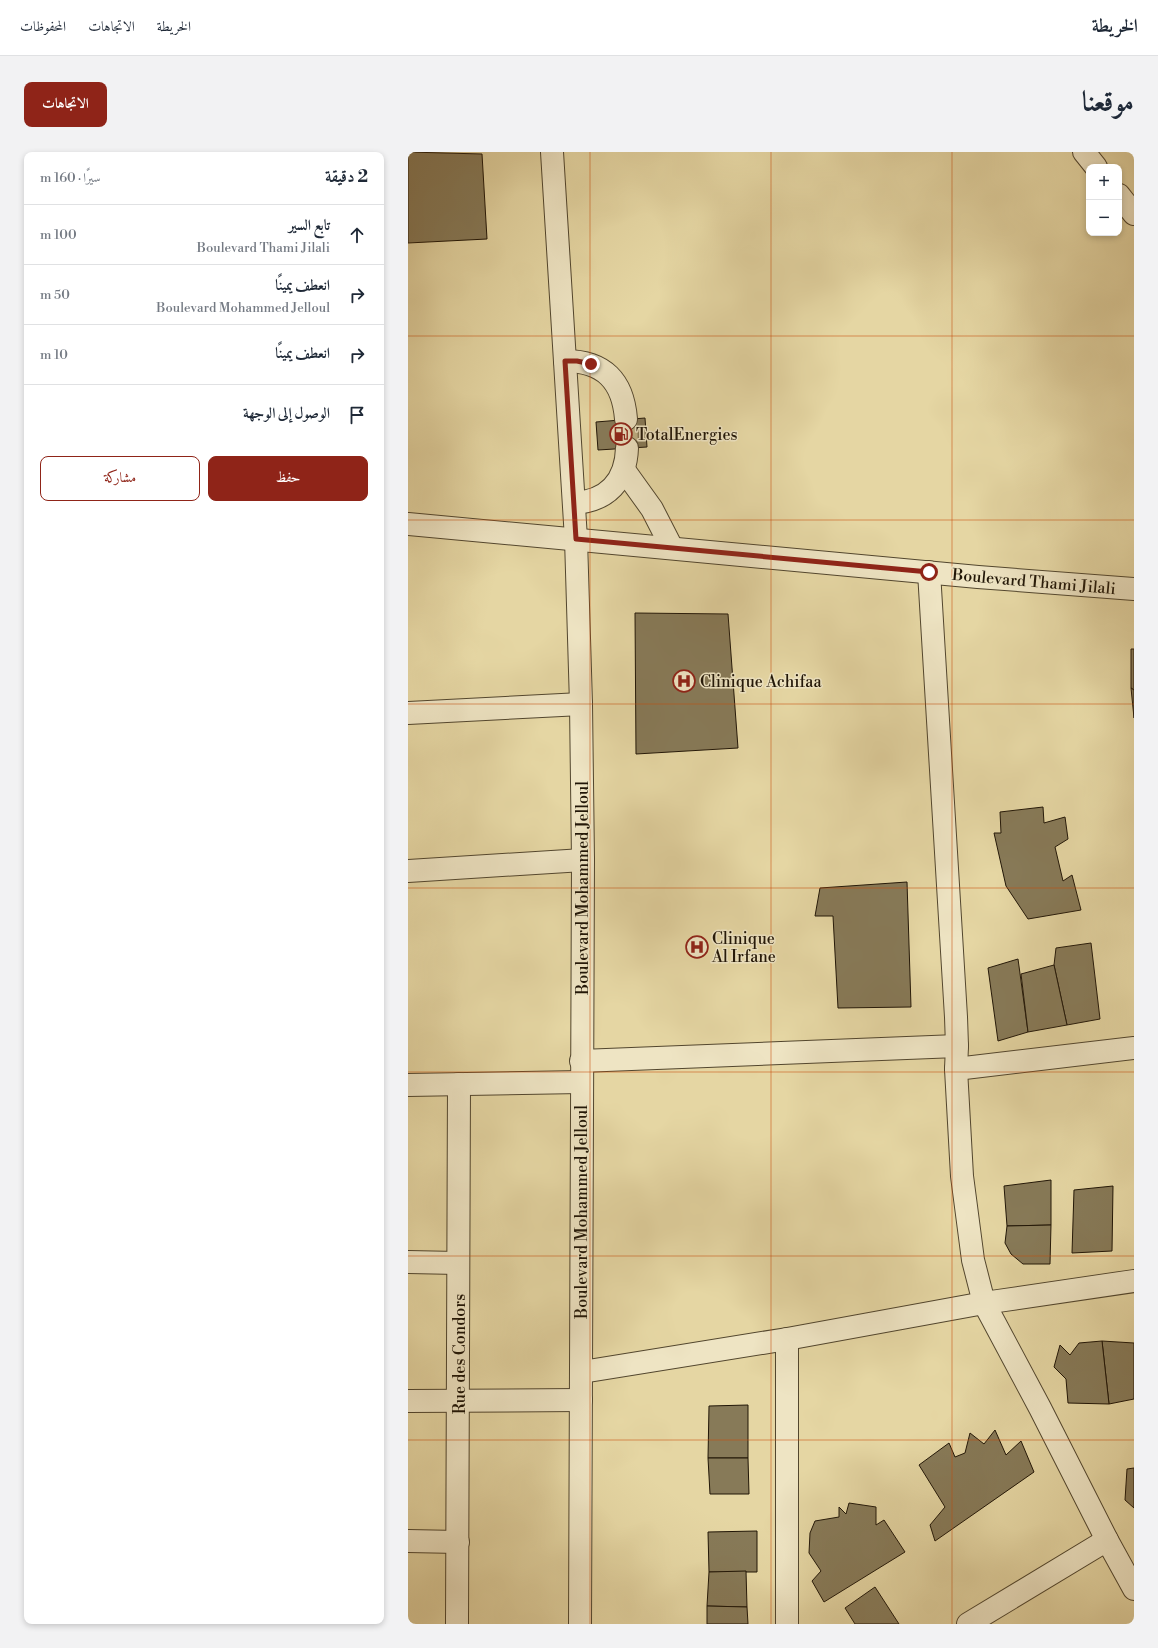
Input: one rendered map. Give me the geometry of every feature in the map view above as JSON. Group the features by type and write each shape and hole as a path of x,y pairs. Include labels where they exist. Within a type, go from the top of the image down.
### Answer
{"street":[{"name":"Boulevard Mohammed Jelloul","path":"552,152 576,539 581,704 583,860 580,1624"},
{"path":"1084,152 1094,164"},
{"path":"1122,199 1134,214"},
{"path":"565,361 577,361 591,364 604,371 614,380 621,393 625,406 626,419"},
{"path":"574,503 595,500 612,488 624,470 627,459 627,448"},
{"path":"624,470 652,509 672,548"},
{"name":"Boulevard Thami Jilali","path":"408,524 929,572 978,578 1134,590"},
{"path":"929,572 958,1046 956,1068 962,1176 973,1260 984,1303 1134,1589"},
{"path":"408,713 581,704"},
{"path":"408,871 583,860"},
{"path":"408,1085 459,1084 581,1071 958,1046"},
{"path":"956,1068 1134,1048"},
{"name":"Rue des Condors","path":"457,1624 459,1084"},
{"path":"408,1262 458,1263"},
{"path":"582,1372 787,1339 984,1303 1134,1281"},
{"path":"787,1339 787,1624"},
{"path":"408,1400 581,1400"},
{"path":"968,1624 1107,1540"},
{"path":"408,1541 458,1542"}],"building":[{"path":"408,152 482,154 487,239 408,243"},
{"name":"TotalEnergies","path":"645,418 647,447 598,450 596,422"},
{"name":"Clinique Achifaa","path":"635,613 728,614 738,748 636,754"},
{"path":"1131,649 1134,649 1134,690 1131,688"},
{"path":"1131,688 1134,690 1134,718"},
{"path":"1043,807 1044,823 1065,817 1068,839 1055,847 1063,881 1072,875 1081,910 1028,919 1006,886 994,833 1001,833 1000,812"},
{"path":"907,882 911,1007 838,1008 833,916 815,916 820,888"},
{"path":"1091,943 1100,1019 1067,1025 1054,965 1056,948"},
{"path":"1018,959 1028,1032 998,1041 988,968"},
{"path":"1054,965 1067,1025 1028,1032 1021,974"},
{"path":"1051,1180 1051,1225 1007,1226 1004,1186"},
{"path":"1113,1186 1112,1251 1072,1253 1074,1190"},
{"path":"1051,1225 1050,1264 1023,1264 1011,1254 1005,1243 1007,1226"},
{"path":"1102,1341 1134,1343 1134,1399 1109,1404"},
{"path":"1102,1341 1109,1404 1068,1403 1066,1379 1054,1367 1060,1345 1070,1355 1079,1343"},
{"path":"748,1405 748,1458 708,1458 709,1406"},
{"path":"995,1430 1006,1455 1021,1441 1034,1472 935,1541 930,1525 945,1507 919,1465 949,1443 955,1457 965,1453 970,1433 984,1444"},
{"path":"708,1458 748,1458 749,1494 710,1494"},
{"path":"1134,1468 1134,1508 1125,1500 1127,1469"},
{"path":"849,1503 876,1507 876,1525 884,1520 905,1552 824,1602 812,1581 821,1571 809,1553 810,1533 815,1521 839,1517 839,1507 846,1514"},
{"path":"757,1531 757,1572 709,1572 708,1532"},
{"path":"746,1571 747,1607 707,1606 709,1572"},
{"path":"875,1587 899,1624 855,1624 845,1608"},
{"path":"707,1606 747,1607 748,1624 707,1624"}],"tunnel":[{"path":"626,419 627,448"}],"place":[{"name":"TotalEnergies","path":"621,434"},
{"name":"Clinique Achifaa","path":"684,681"},
{"name":"Clinique Al Irfane","path":"697,947"}],"route":[{"path":"591,364 577,361 565,361 576,539 929,572"}]}
